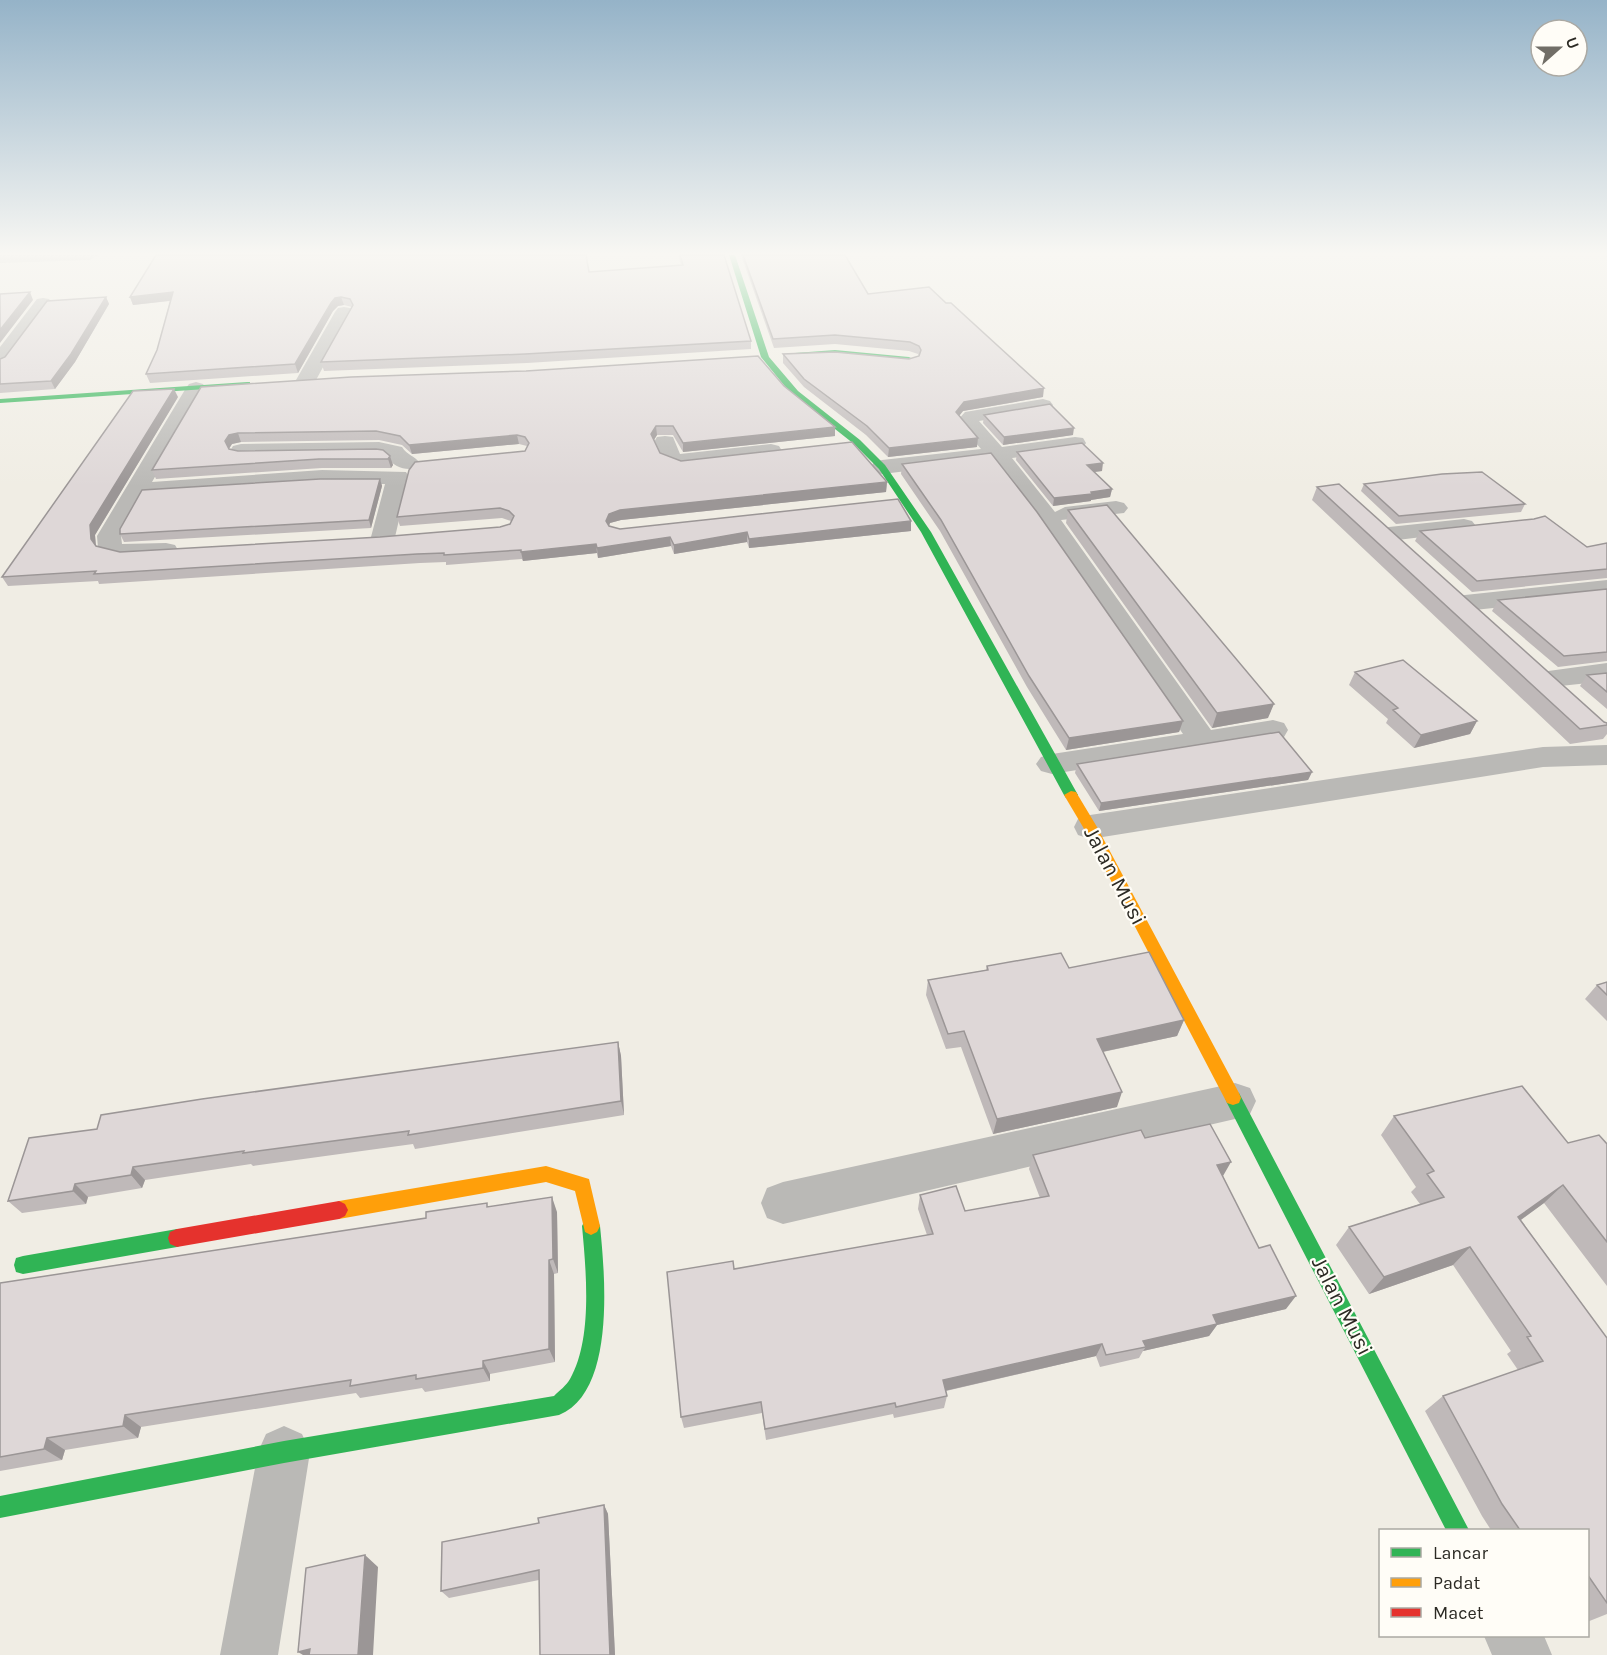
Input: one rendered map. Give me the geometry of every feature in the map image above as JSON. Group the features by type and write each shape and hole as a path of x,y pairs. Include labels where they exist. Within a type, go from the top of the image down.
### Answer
{"street":[{"path":"0,360 21,332"},
{"path":"306,380 333,332"},
{"name":"Jalan Musi","path":"752,332 759,357 795,393 857,442 882,467 926,532 1052,765 1090,827 1457,1529"},
{"path":"759,357 835,352 909,359"},
{"path":"0,401 262,383"},
{"path":"184,549 125,552 110,548 109,536 196,388"},
{"path":"1043,405 968,418 967,421 997,454 1046,516 1203,741"},
{"path":"665,442 671,458 675,461 787,449"},
{"path":"822,446 857,442"},
{"path":"882,467 1075,443"},
{"path":"241,451 379,449 394,452 399,459 411,467"},
{"path":"134,490 322,477 411,467"},
{"path":"382,537 411,467"},
{"path":"881,501 904,499"},
{"path":"1046,516 1116,508"},
{"path":"1414,557 1381,526 1482,525"},
{"path":"1491,626 1457,595 1607,588"},
{"path":"1575,699 1543,671 1607,672"},
{"path":"1052,765 1273,730"},
{"path":"1090,827 1543,757 1607,755"},
{"path":"783,1203 1235,1101"},
{"path":"0,1507 284,1452 560,1405 579,1384 589,1356 595,1270 589,1202 583,1185 546,1174 23,1265"},
{"path":"249,1655 284,1452"},
{"path":"1514,1637 1523,1655"}],"building":[{"path":"24,332 84,332 51,381 0,384 0,359 5,357"},
{"path":"162,332 314,332 295,364 146,374"},
{"path":"338,332 748,332 751,341 525,354 321,362"},
{"path":"771,332 983,332 1044,388 964,402 956,412 978,438 889,448 867,426 804,379 783,354 835,352 909,359 919,356 921,350 919,346 910,342 835,335 773,339"},
{"path":"758,356 784,386 835,427 683,443 673,426 656,426 651,434 660,453 681,461 852,442 887,482 620,510 609,514 606,521 609,526 620,529 898,499 911,521 749,539 747,532 674,545 670,537 597,548 596,544 521,552 521,550 444,555 444,553 417,554 94,574 96,571 2,577 133,391 174,389 90,525 91,539 96,546 120,552 380,537 500,527 510,524 514,516 509,511 500,508 397,517 409,470 415,462 525,451 529,443 525,437 517,435 409,445 400,436 376,431 238,433 229,435 225,441 229,449 238,451 376,449 383,450 390,456 388,459 319,459 152,470 201,387 351,377 526,371"},
{"path":"1050,404 1074,428 1004,437 984,415"},
{"path":"1082,443 1103,463 1087,465 1112,489 1091,492 1092,494 1054,498 1017,452"},
{"path":"991,453 1037,512 1183,721 1069,738 1029,676 941,520 902,464"},
{"path":"1482,472 1525,504 1399,516 1364,484 1442,474"},
{"path":"320,479 380,479 369,520 120,534 120,529 142,490"},
{"path":"1339,484 1607,725 1580,729 1317,487"},
{"path":"1107,505 1274,704 1217,713 1068,510"},
{"path":"1545,516 1587,547 1607,543 1607,569 1477,581 1420,531 1534,519"},
{"path":"1607,589 1607,652 1564,656 1498,600"},
{"path":"1403,660 1477,721 1421,735 1393,710 1398,708 1355,672"},
{"path":"1607,673 1607,692 1587,675"},
{"path":"1279,732 1312,772 1101,803 1077,764"},
{"path":"1149,952 1184,1020 1097,1039 1122,1092 997,1119 964,1031 948,1034 928,980 988,970 987,966 1061,953 1069,968"},
{"path":"1607,982 1607,995 1597,985"},
{"path":"618,1042 621,1101 408,1135 409,1131 133,1167 131,1175 75,1184 73,1191 8,1201 29,1138 97,1129 101,1115"},
{"path":"1522,1086 1568,1143 1599,1135 1607,1144 1607,1242 1563,1185 1518,1217 1607,1338 1607,1603 1589,1577 1589,1529 1519,1529 1502,1504 1443,1396 1543,1361 1527,1337 1531,1336 1470,1247 1384,1277 1349,1227 1444,1197 1427,1174 1434,1171 1394,1116"},
{"path":"1210,1124 1231,1162 1217,1165 1259,1248 1270,1245 1296,1296 1213,1315 1217,1324 1143,1341 1146,1347 1106,1355 1102,1344 943,1380 947,1396 896,1407 895,1403 765,1429 761,1402 681,1417 667,1272 733,1261 734,1269 933,1234 920,1195 956,1186 965,1211 1049,1196 1033,1155 1141,1130 1145,1138"},
{"path":"552,1197 553,1259 549,1260 549,1349 483,1361 483,1368 416,1379 416,1375 350,1386 351,1380 125,1415 123,1426 47,1438 44,1449 0,1457 0,1283 426,1218 426,1212 487,1203 487,1207"},
{"path":"604,1505 610,1655 540,1655 539,1570 441,1591 442,1542 539,1523 538,1518"},
{"path":"365,1555 358,1655 309,1655 310,1649 298,1652 306,1568"}],"traffic: fast":[{"path":"757,332 765,357 795,393 857,442 882,467 926,532 1071,795"},
{"path":"795,355 835,352 909,359"},
{"path":"0,401 247,384"},
{"path":"1233,1098 1457,1529"},
{"path":"0,1507 284,1452 559,1405 578,1385 585,1368 594,1329 595,1285 591,1226"},
{"path":"23,1265 177,1238"}],"traffic: slow":[{"path":"1071,795 1233,1098"},
{"path":"339,1210 546,1174 583,1185 591,1226"}],"traffic: jam":[{"path":"177,1238 339,1210"}]}
